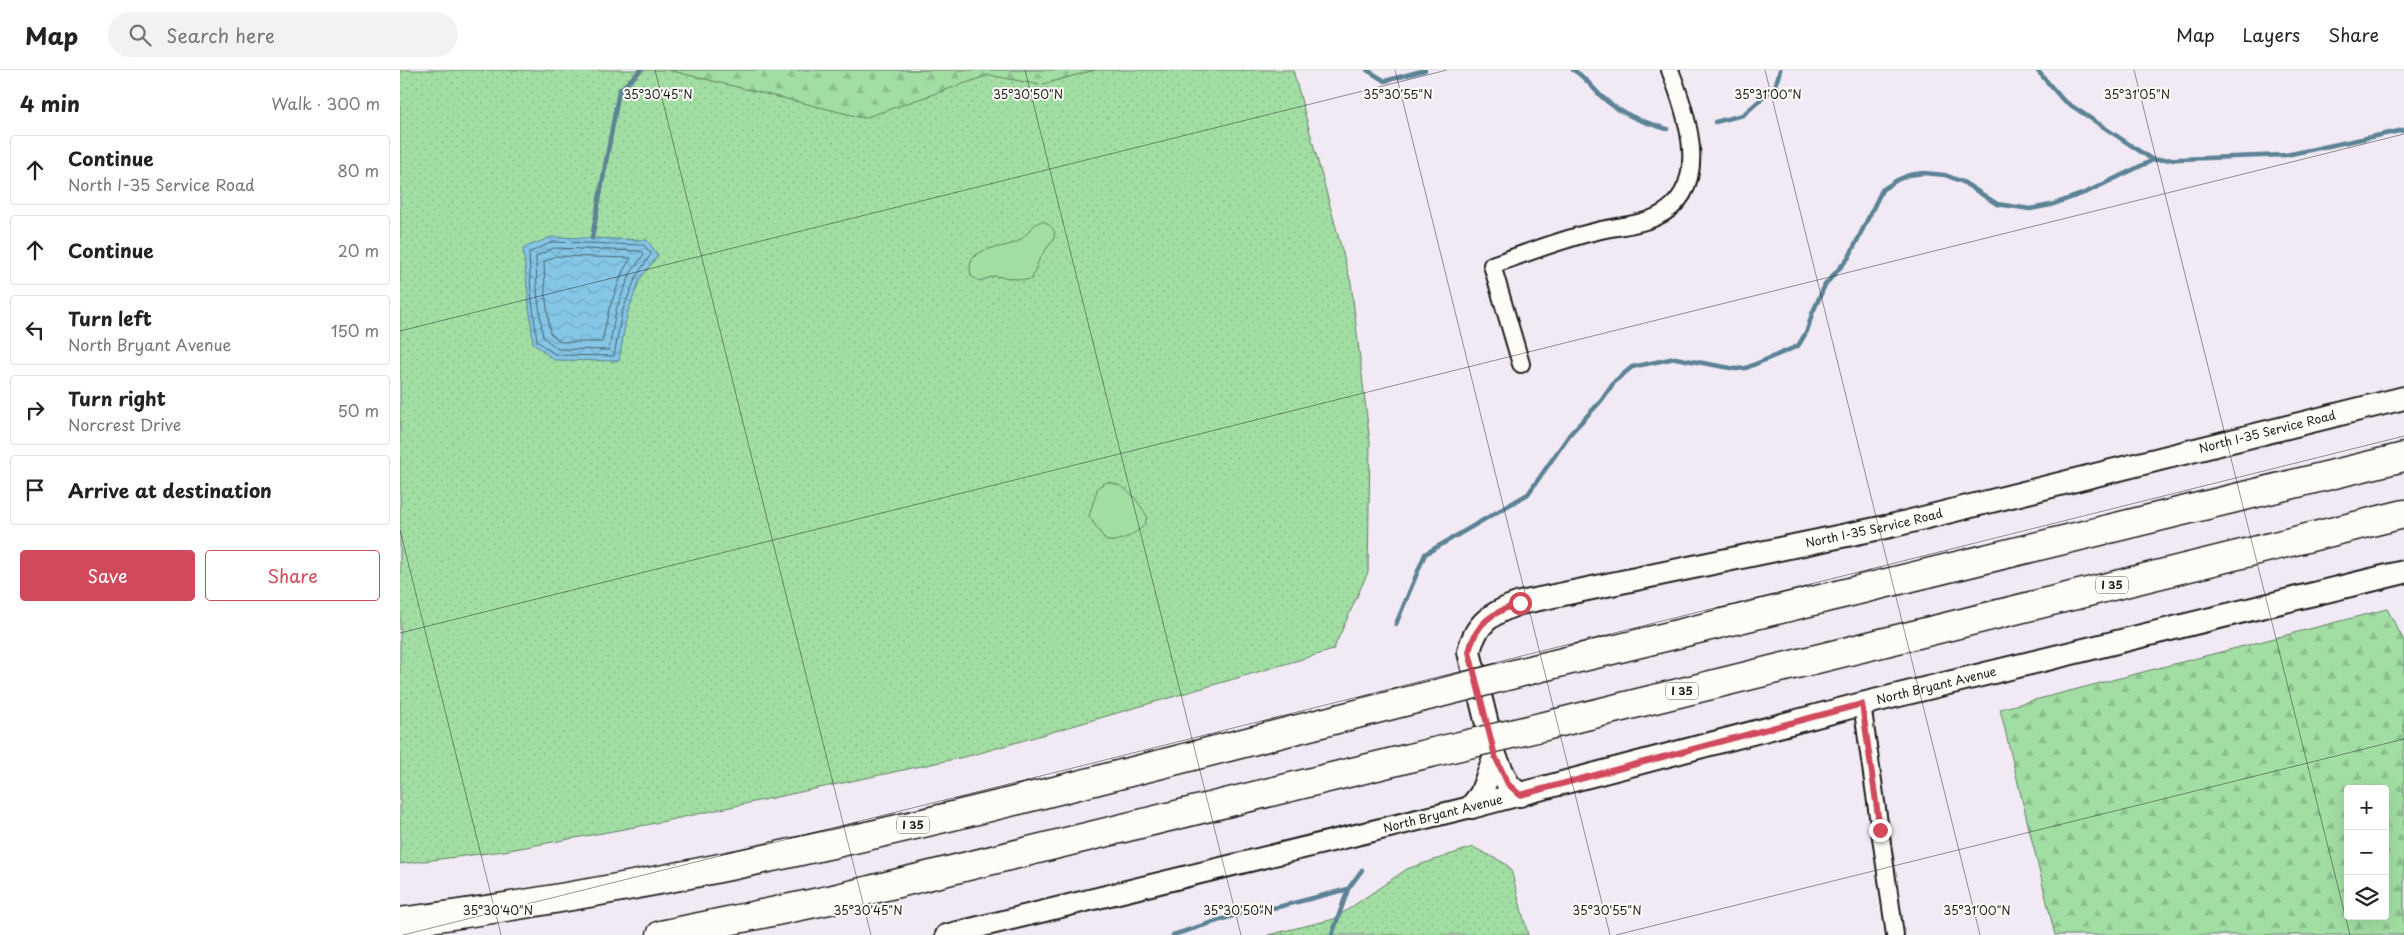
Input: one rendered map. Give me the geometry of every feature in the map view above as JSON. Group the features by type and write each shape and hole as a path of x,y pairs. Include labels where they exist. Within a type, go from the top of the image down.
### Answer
{"highway":[{"name":"I 35","path":"400,922 501,909 620,888 777,857 891,831 1534,669 2404,456"},
{"name":"I 35","path":"662,935 839,898 2404,514"},
{"path":"697,935 726,922"}],"main road":[{"name":"North I-35 Service Road","path":"1520,795 1508,784 1495,756 1469,652 1478,628 1493,614 1502,609 1520,603 1895,525 2404,398"},
{"name":"North Bryant Avenue","path":"1471,807 1862,704 2404,572"},
{"path":"1471,807 1481,794 1495,756"}],"street":[{"path":"1521,364 1492,265 1598,230 1632,225 1657,217 1674,206 1690,172 1692,148 1690,131 1670,70"},
{"path":"1862,704 1895,935"},
{"name":"North Bryant Avenue","path":"946,935 1471,807"}],"green space":[{"path":"400,70 1293,70 1351,283 1370,443 1368,572 1333,650 973,755 651,824 504,851 400,864"},
{"path":"668,70 1095,70 1040,85 989,75 864,118"},
{"path":"1043,221 1050,226 1055,235 1042,254 1032,279 1024,280 995,276 979,281 971,276 970,265 973,258 988,249 1020,240 1033,226"},
{"path":"1107,482 1121,486 1131,494 1147,516 1145,525 1132,535 1122,539 1106,541 1089,516 1098,487"},
{"path":"2387,609 2404,641 2404,935 2055,935 2000,709"},
{"path":"1473,847 1506,864 1511,870 1528,935 1268,935 1334,919 1407,869"}],"water":[{"path":"552,237 647,240 658,255 640,279 627,314 619,361 554,360 533,343 523,248"}],"waterway":[{"path":"592,238 619,91 641,70"},
{"path":"1367,70 1385,81 1425,70"},
{"path":"1573,70 1581,75 1601,96 1616,108 1624,113 1667,129"},
{"path":"1715,122 1743,115 1775,87 1780,70"},
{"path":"2037,70 2063,100 2153,160"},
{"path":"1396,624 1425,554 1528,494 1570,434 1601,401 1615,381 1632,367 1675,358 1736,369 1746,368 1798,346 1807,331 1812,314 1825,285 1849,257 1882,190 1897,180 1909,175 1923,173 1945,175 1963,182 1997,204 2030,209 2051,205 2087,192 2153,160 2286,155 2404,130"},
{"path":"1332,935 1348,889 1362,870"},
{"path":"1173,935 1242,913 1278,907 1348,889"}],"route":[{"path":"1520,603 1502,609 1484,622 1478,628 1469,652 1495,756 1508,784 1520,795 1862,704 1880,830"}]}
